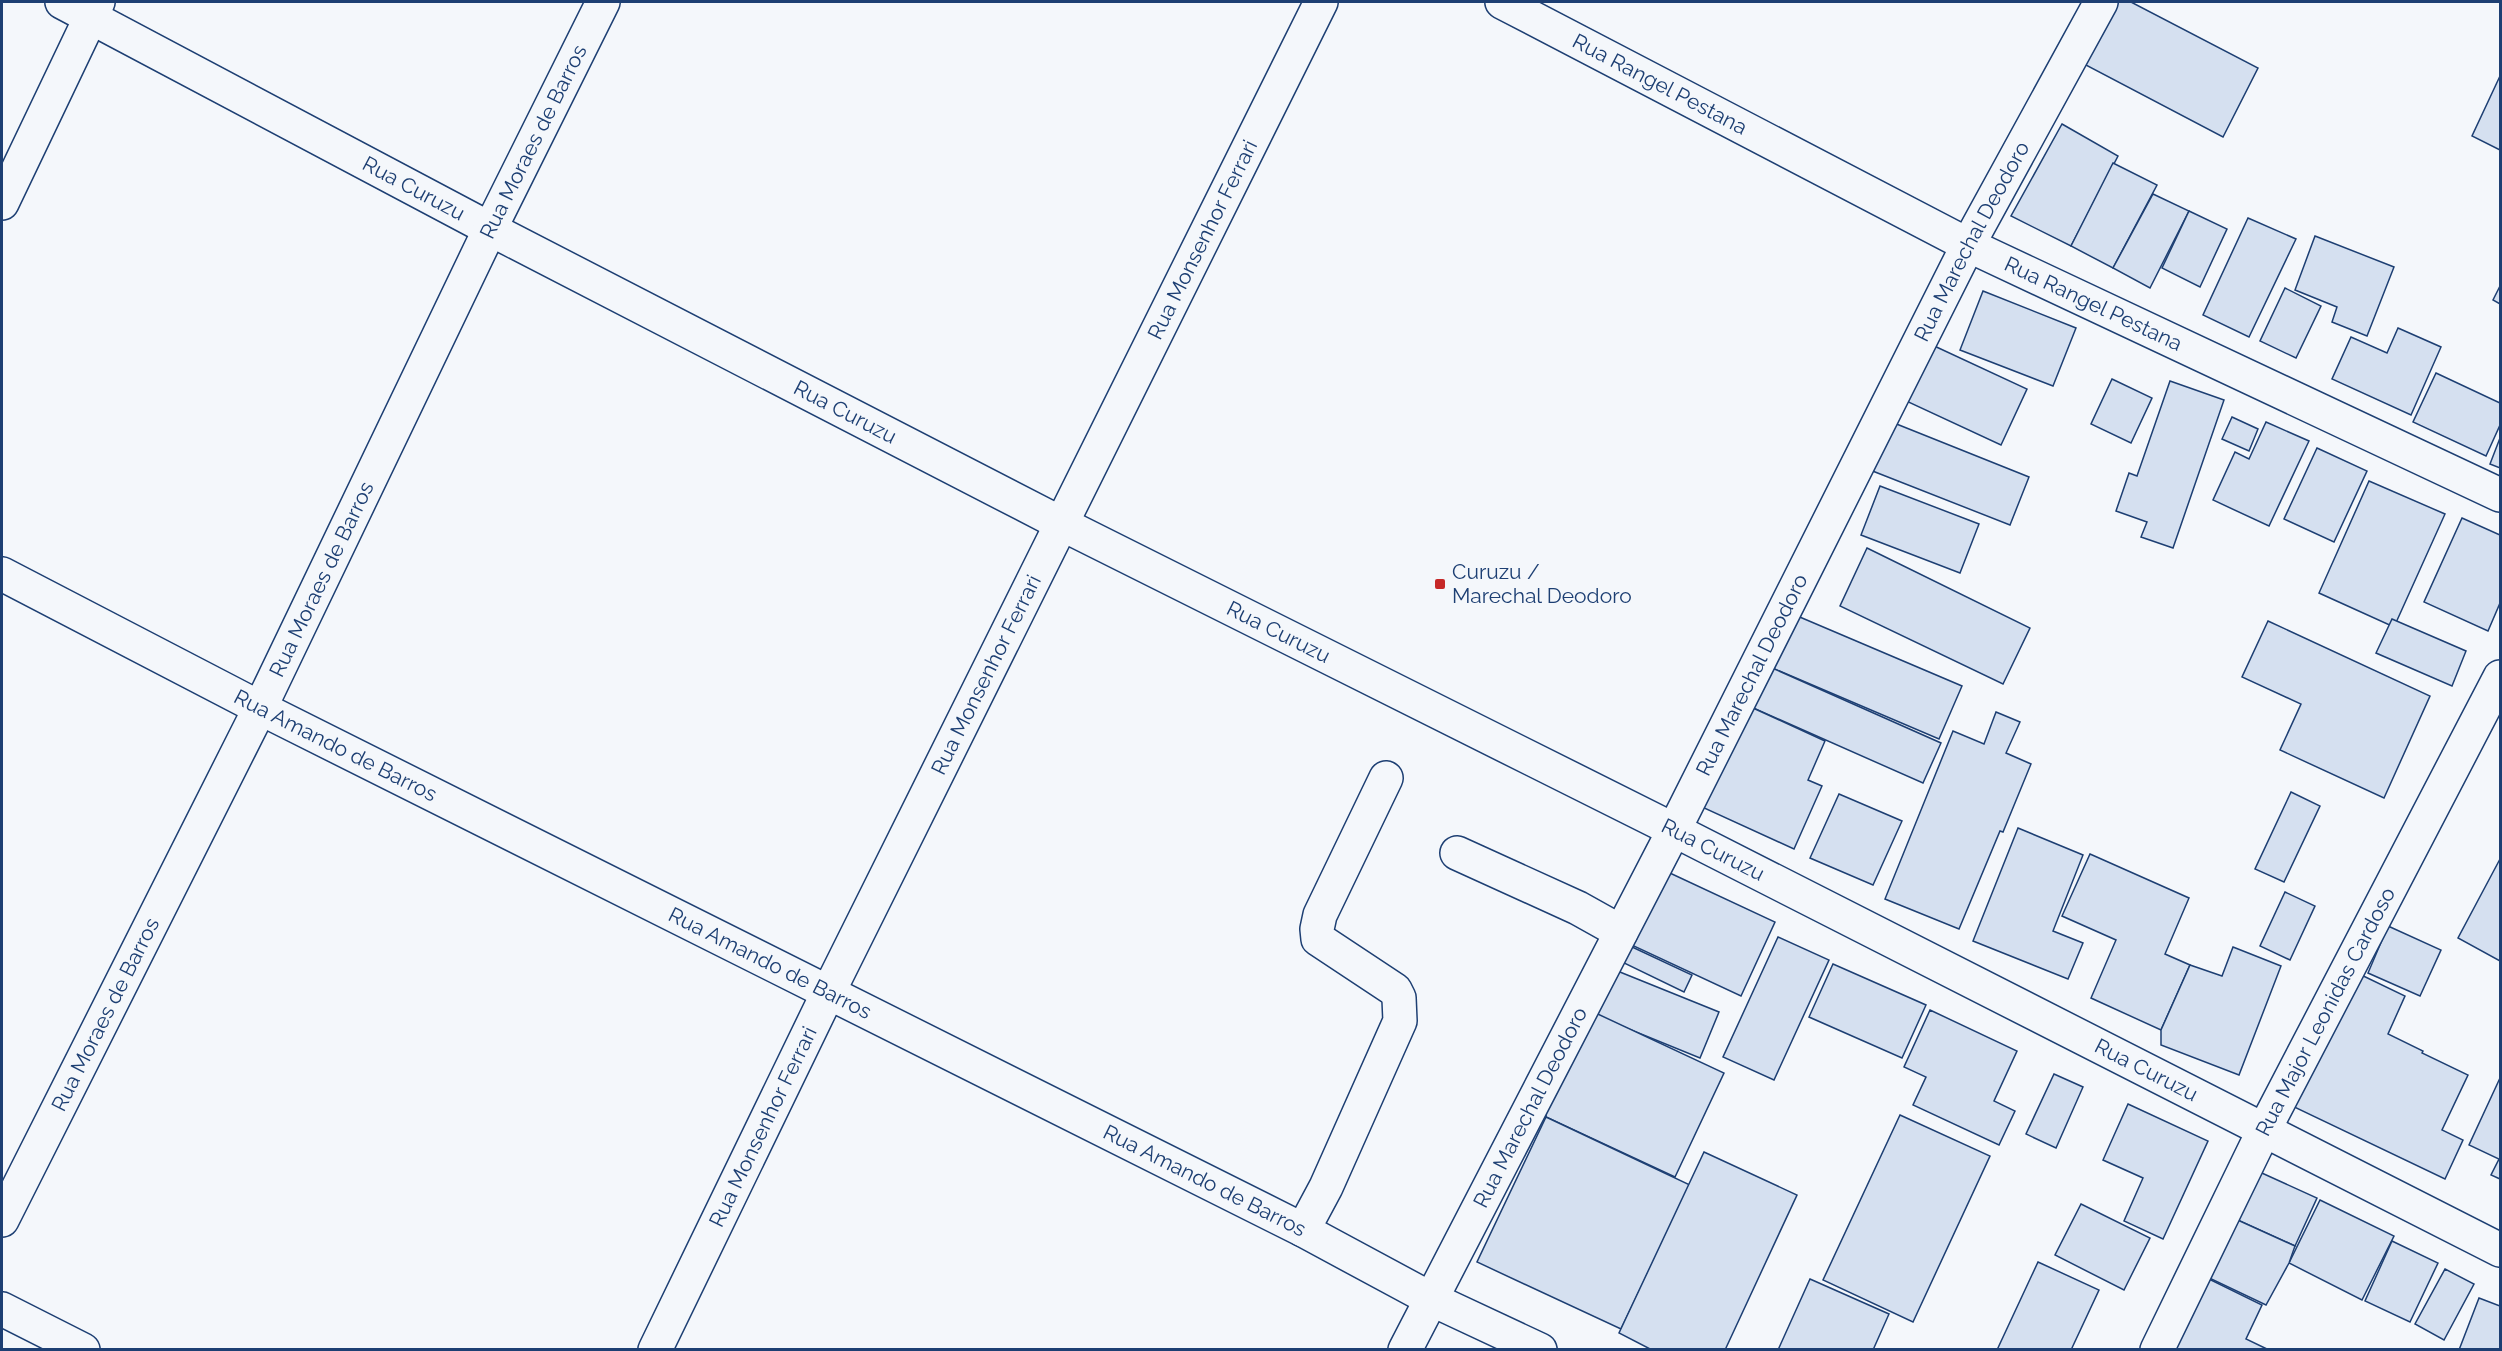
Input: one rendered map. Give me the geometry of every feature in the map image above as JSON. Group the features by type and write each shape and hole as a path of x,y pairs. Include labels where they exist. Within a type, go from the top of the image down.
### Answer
{"street":[{"name":"Rua Moraes de Barros","path":"2,1220 260,708 490,230 603,2"},
{"name":"Rua Monsenhor Ferrari","path":"655,1350 828,993 1321,2"},
{"name":"Rua Rangel Pestana","path":"1502,2 1968,245 2500,495"},
{"name":"Rua Marechal Deodoro","path":"1405,1350 1674,830 1968,245 2101,2"},
{"name":"Rua Curuzu","path":"84,6 490,230 1062,524 1674,830 2500,1250"},
{"path":"2,203 84,6"},
{"name":"Rua Amando de Barros","path":"2,574 260,708 1303,1230 1431,1299 1540,1350"},
{"name":"Rua Major Leonidas Cardoso","path":"2157,1350 2264,1130 2500,677"},
{"path":"1303,1230 1326,1187 1400,1021 1399,998 1395,990 1318,939 1317,929 1320,915 1386,778"},
{"path":"1457,853 1578,908 1621,933"},
{"path":"2,1309 83,1350"}],"building":[{"path":"2115,2 2131,2 2258,68 2223,137 2082,63"},
{"path":"2500,76 2500,150 2472,136"},
{"path":"2062,124 2118,156 2071,246 2011,216"},
{"path":"2113,163 2157,185 2113,268 2071,246"},
{"path":"2153,194 2189,211 2150,288 2113,268"},
{"path":"2189,211 2227,229 2200,287 2162,268"},
{"path":"2248,218 2296,239 2249,337 2203,315"},
{"path":"2315,236 2394,267 2367,336 2332,322 2337,307 2295,290"},
{"path":"2500,286 2500,304 2493,300"},
{"path":"2285,288 2321,306 2296,358 2260,341"},
{"path":"1983,291 2076,328 2053,386 1960,350"},
{"path":"2398,328 2441,347 2411,415 2332,379 2351,337 2387,353"},
{"path":"1930,344 2027,389 2001,445 1904,400"},
{"path":"2436,373 2500,403 2500,425 2486,456 2413,422"},
{"path":"2112,379 2152,398 2131,443 2091,424"},
{"path":"2170,381 2224,400 2173,548 2141,537 2147,522 2116,511 2129,473 2137,476"},
{"path":"2232,417 2258,429 2249,451 2222,439"},
{"path":"1889,421 2029,477 2010,525 1870,470"},
{"path":"2266,422 2309,441 2269,526 2213,500 2235,452 2249,459"},
{"path":"2500,438 2500,468 2490,464"},
{"path":"2317,448 2367,471 2334,542 2284,519"},
{"path":"2369,481 2445,514 2394,627 2319,593"},
{"path":"1880,486 1979,524 1960,573 1861,535"},
{"path":"2462,518 2500,535 2500,603 2488,631 2424,602"},
{"path":"1867,548 2030,628 2003,684 1840,606"},
{"path":"1795,615 1962,686 1939,739 1763,664"},
{"path":"2392,619 2466,651 2452,686 2376,653"},
{"path":"2268,621 2430,696 2384,798 2280,750 2301,704 2242,677"},
{"path":"1763,664 1941,743 1923,783 1742,703"},
{"path":"1742,703 1825,741 1808,780 1822,786 1794,849 1691,802"},
{"path":"1996,712 2020,722 2006,753 2031,764 1959,929 1885,899 1953,731 1984,744"},
{"path":"2291,792 2320,806 2284,882 2255,869"},
{"path":"1839,794 1902,821 1873,885 1810,858"},
{"path":"2018,828 2083,855 2053,931 2083,943 2068,979 1973,941"},
{"path":"2090,854 2189,898 2165,954 2190,965 2161,1030 2091,998 2116,940 2062,916"},
{"path":"2500,859 2500,961 2458,938"},
{"path":"1657,867 1775,922 1741,996 1623,941"},
{"path":"2285,892 2315,906 2290,960 2260,946"},
{"path":"2388,926 2441,950 2420,996 2368,973"},
{"path":"1778,937 1829,960 1774,1080 1723,1057"},
{"path":"1630,946 1692,975 1684,992 1622,962"},
{"path":"2233,947 2281,966 2239,1075 2161,1045 2161,1030 2190,965 2222,976"},
{"path":"1833,964 1926,1005 1902,1058 1809,1017"},
{"path":"1605,966 1719,1012 1700,1058 1587,1012"},
{"path":"2353,971 2405,996 2388,1034 2468,1075 2442,1130 2463,1140 2445,1179 2290,1105"},
{"path":"1587,1009 1724,1073 1675,1177 1546,1117 1547,1096"},
{"path":"1930,1010 2017,1051 1994,1101 2015,1111 1999,1145 1913,1105 1926,1077 1904,1067"},
{"path":"2054,1074 2083,1087 2056,1148 2026,1134"},
{"path":"2500,1078 2500,1179 2491,1175 2499,1159 2469,1145"},
{"path":"2128,1104 2208,1141 2163,1239 2124,1221 2143,1178 2103,1160"},
{"path":"1900,1115 1990,1156 1913,1322 1823,1280"},
{"path":"1546,1117 1690,1185 1621,1329 1477,1262"},
{"path":"1704,1152 1797,1195 1725,1350 1652,1350 1619,1333"},
{"path":"2253,1169 2317,1198 2295,1246 2231,1217"},
{"path":"2320,1200 2394,1236 2362,1300 2289,1263"},
{"path":"2081,1204 2150,1238 2124,1290 2055,1255"},
{"path":"2231,1217 2295,1246 2289,1263 2266,1305 2205,1276"},
{"path":"2392,1241 2438,1263 2410,1322 2365,1301"},
{"path":"2038,1262 2099,1290 2071,1350 1997,1350"},
{"path":"2445,1269 2474,1284 2444,1340 2415,1324"},
{"path":"1810,1279 1889,1314 1873,1350 1778,1350"},
{"path":"2209,1279 2262,1305 2246,1339 2269,1350 2162,1350"},
{"path":"2479,1298 2500,1306 2500,1350 2459,1350"}],"place":[{"name":"Curuzu / Marechal Deodoro","path":"1440,584"}]}
